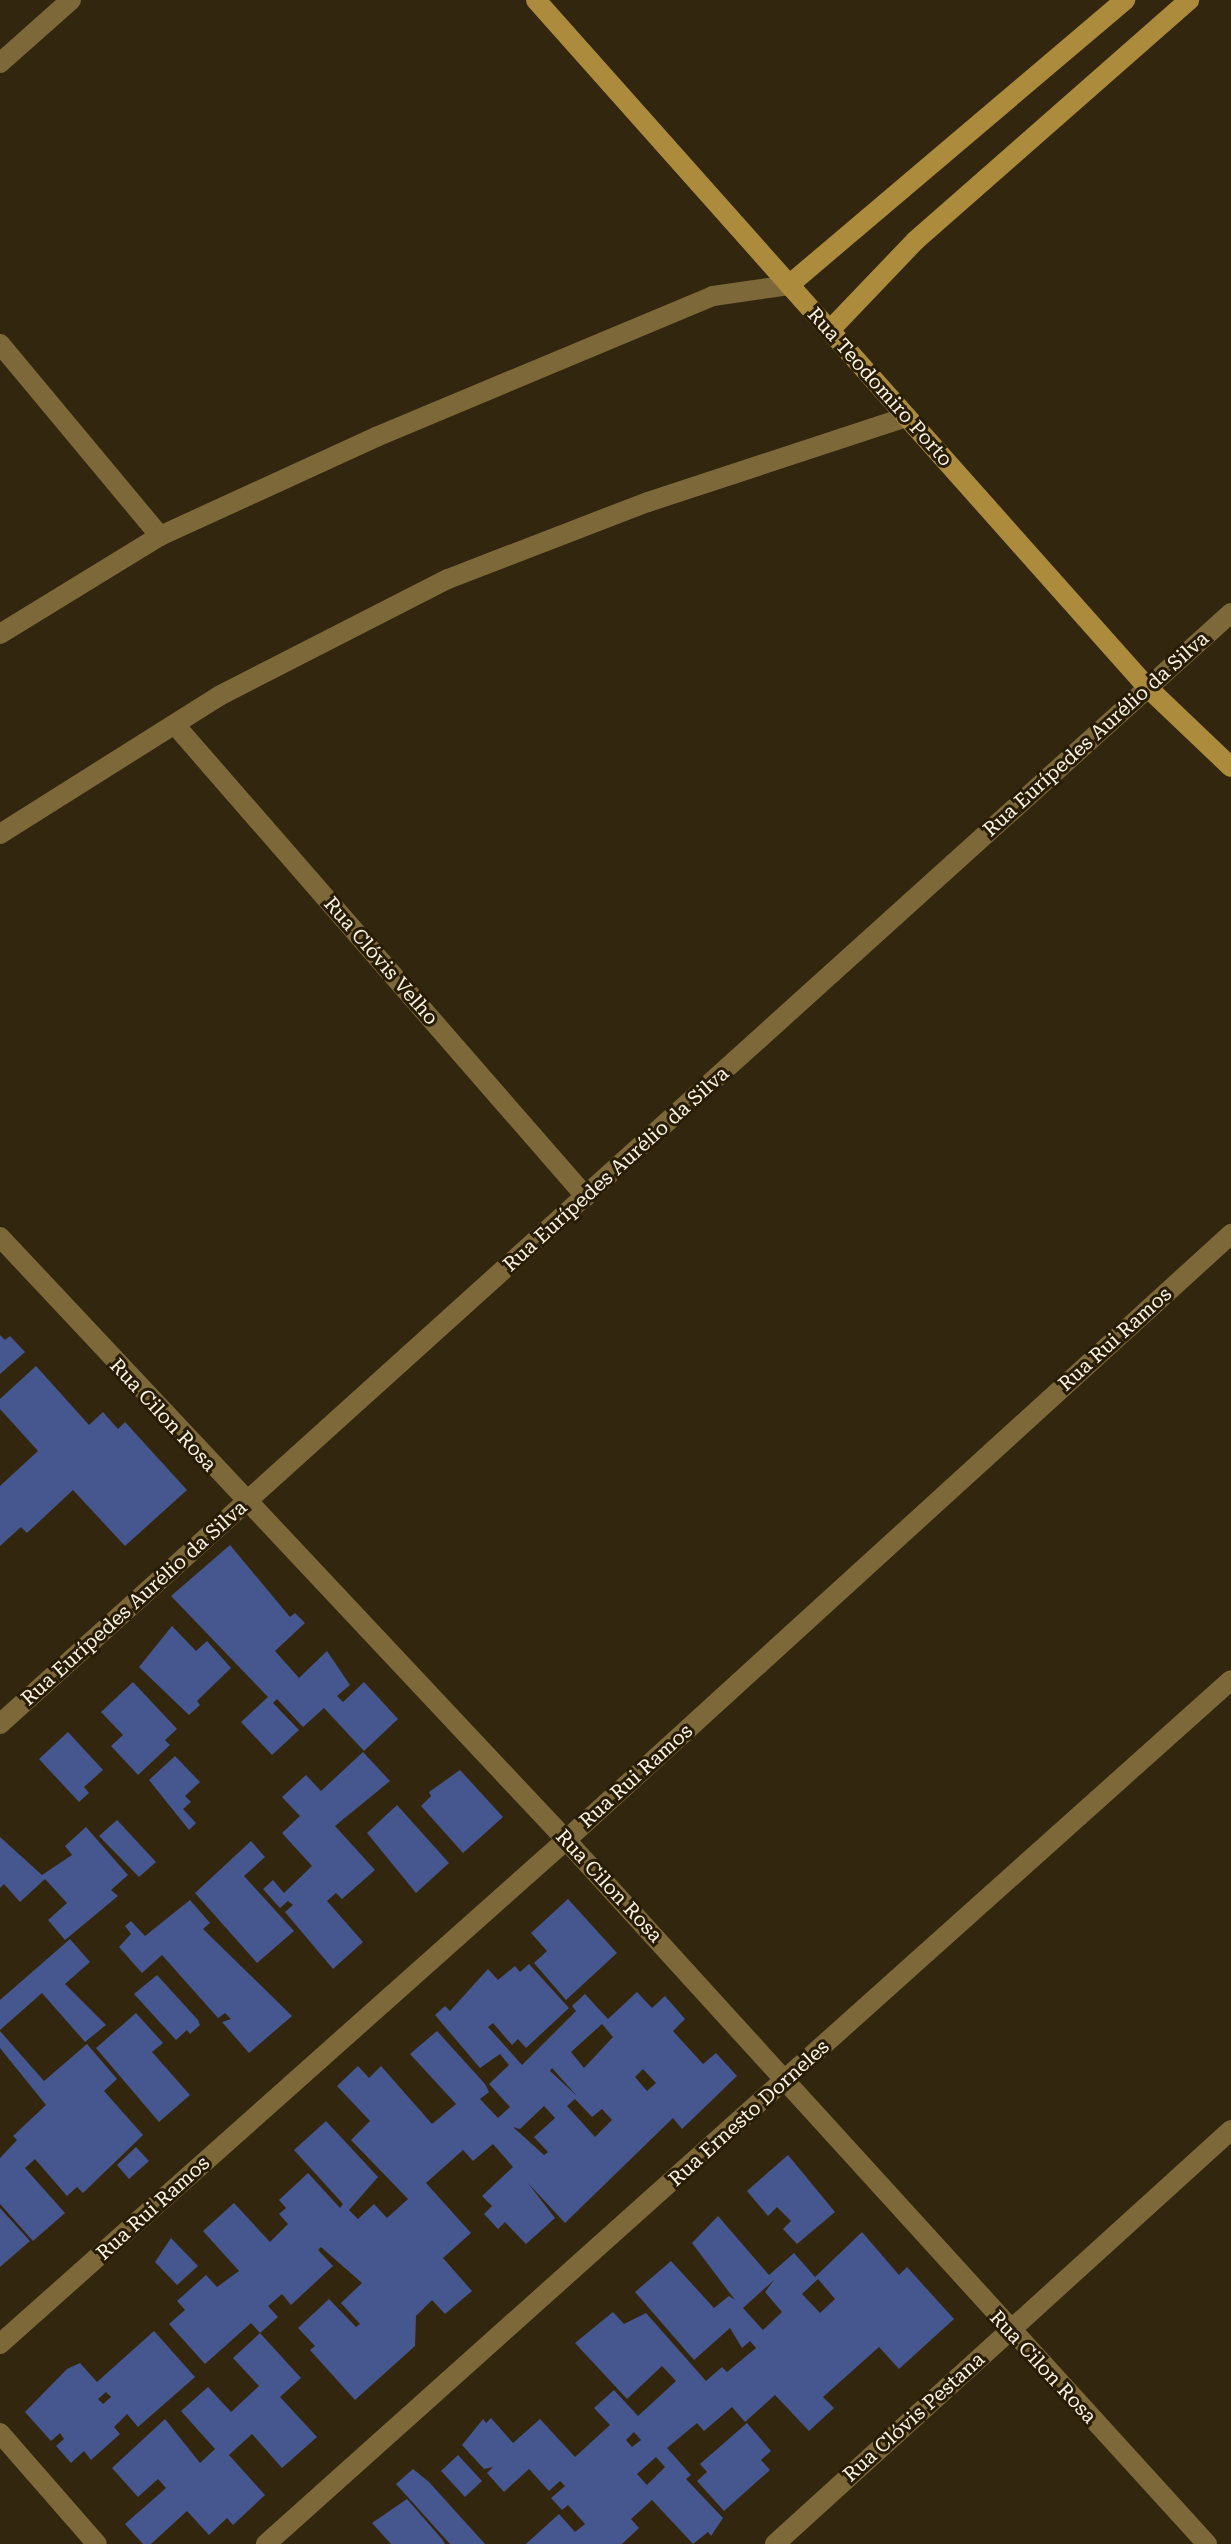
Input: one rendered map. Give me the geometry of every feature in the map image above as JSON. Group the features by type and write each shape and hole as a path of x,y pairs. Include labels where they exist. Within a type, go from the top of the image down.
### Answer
{"main road":[{"name":"Rua Teodomiro Porto","path":"536,0 1147,687 1231,767"},
{"path":"789,285 1125,0"},
{"path":"830,330 915,241 1175,4"}],"street":[{"path":"0,63 71,0"},
{"path":"0,634 160,536 376,437 713,296 789,285"},
{"path":"0,344 160,536"},
{"path":"0,834 327,636 448,579 648,502 906,417"},
{"name":"Rua Eurípedes Aurélio da Silva","path":"0,1724 1231,613"},
{"name":"Rua Clóvis Velho","path":"176,726 586,1197"},
{"name":"Rua Rui Ramos","path":"0,2344 566,1840 1231,1234"},
{"name":"Rua Cilon Rosa","path":"0,1237 244,1503 566,1840 787,2079 1008,2330 1207,2544"},
{"name":"Rua Ernesto Dorneles","path":"266,2544 1231,1680"},
{"name":"Rua Clóvis Pestana","path":"775,2544 1231,2130"},
{"path":"0,2433 97,2544"}],"building":[{"path":"0,1335 5,1340 10,1336 25,1352 0,1374"},
{"path":"36,1366 89,1425 103,1412 118,1429 125,1422 187,1490 125,1546 73,1490 27,1533 21,1527 0,1546 0,1486 38,1451 0,1409 0,1399"},
{"path":"230,1545 290,1617 295,1613 305,1623 275,1651 299,1678 327,1651 350,1685 337,1696 343,1702 364,1682 398,1719 364,1751 324,1708 303,1727 277,1699 273,1703 299,1730 272,1755 241,1722 268,1697 171,1596"},
{"path":"172,1626 196,1651 207,1641 231,1668 197,1701 200,1705 189,1715 139,1667"},
{"path":"133,1682 177,1729 165,1740 170,1745 138,1775 111,1746 123,1735 101,1712"},
{"path":"68,1732 103,1770 84,1787 89,1793 79,1802 39,1759"},
{"path":"363,1752 390,1781 335,1826 375,1870 342,1899 336,1893 327,1901 363,1942 333,1969 285,1912 293,1905 288,1901 280,1908 263,1889 273,1880 284,1893 312,1866 282,1833 300,1816 282,1797 306,1775 321,1791"},
{"path":"175,1756 200,1782 185,1796 191,1802 183,1809 196,1823 189,1830 149,1780"},
{"path":"460,1770 503,1817 463,1853 421,1806 431,1796 429,1792"},
{"path":"397,1805 449,1863 416,1893 367,1833"},
{"path":"117,1820 156,1862 139,1877 99,1836"},
{"path":"86,1827 128,1875 111,1890 118,1896 65,1940 48,1920 67,1903 45,1879 20,1902 4,1884 0,1888 0,1837 42,1875 72,1855 65,1846"},
{"path":"251,1841 265,1857 244,1876 294,1931 257,1963 195,1893"},
{"path":"568,1899 617,1953 566,2000 534,1963 547,1951 531,1933"},
{"path":"190,1900 210,1923 203,1929 292,2016 249,2053 222,2022 231,2019 225,2013 218,2018 162,1955 142,1973 119,1947 131,1934 125,1926 131,1921 145,1936"},
{"path":"70,1939 90,1962 65,1984 106,2025 85,2042 42,1993 0,2030 0,2000"},
{"path":"529,1964 569,2008 526,2048 518,2039 512,2045 493,2023 488,2027 522,2065 576,2011 572,2006 585,1994 608,2019 637,1992 652,2008 665,1996 685,2019 673,2031 682,2041 703,2064 716,2053 737,2076 682,2129 673,2118 565,2223 527,2182 555,2218 526,2244 505,2222 498,2229 484,2214 492,2206 482,2196 513,2167 493,2144 473,2161 463,2150 426,2183 471,2233 443,2258 472,2291 445,2314 432,2300 416,2316 415,2346 355,2400 310,2350 315,2346 298,2328 329,2299 356,2327 360,2324 341,2303 362,2283 321,2247 318,2250 333,2266 291,2305 282,2294 268,2306 278,2317 260,2333 251,2323 205,2364 169,2324 185,2310 177,2301 206,2275 217,2287 239,2271 203,2231 234,2203 270,2242 288,2224 279,2214 286,2208 279,2200 308,2173 340,2208 343,2204 294,2150 326,2121 378,2177 349,2210 358,2219 374,2204 387,2218 408,2199 351,2140 370,2121 337,2086 358,2066 369,2078 381,2066 432,2124 456,2104 410,2054 437,2031 485,2084 489,2092 480,2099 498,2118 510,2107 489,2084 509,2065 500,2054 480,2068 435,2015 445,2006 450,2011 488,1969 498,1980 515,1966 520,1972","holes":["602,2024 613,2037 584,2068 571,2052","552,2068 577,2096 550,2071","643,2069 656,2083 647,2091 635,2077","575,2099 592,2117 602,2109 612,2120 595,2137 567,2106","544,2106 555,2118 534,2137 548,2152 544,2155 513,2127 520,2129"]},
{"path":"157,1975 200,2025 190,2034 187,2030 176,2040 134,1994"},
{"path":"136,2013 163,2043 152,2052 190,2095 159,2122 96,2048"},
{"path":"0,2031 44,2081 87,2044 117,2079 104,2091 143,2135 83,2193 77,2187 67,2196 35,2159 25,2168 65,2213 33,2241 0,2204 0,2158 17,2140 13,2136 46,2105 0,2048"},
{"path":"136,2147 149,2161 129,2179 117,2165"},
{"path":"788,2155 835,2212 797,2244 783,2229 791,2221 777,2207 768,2216 747,2191"},
{"path":"0,2208 30,2241 0,2267"},
{"path":"718,2216 769,2275 794,2253 815,2277 862,2232 899,2275 907,2267 954,2319 899,2369 879,2347 823,2397 834,2408 809,2431 775,2395 745,2422 732,2407 704,2431 697,2423 667,2448 691,2475 686,2479 723,2518 711,2536 708,2532 693,2544 652,2500 631,2519 639,2528 622,2544 526,2544 559,2514 575,2532 585,2524 568,2505 562,2510 551,2498 565,2486 560,2481 549,2491 529,2469 504,2492 487,2473 493,2467 484,2469 462,2445 483,2419 486,2423 491,2418 513,2443 540,2419 575,2457 610,2425 594,2408 614,2390 638,2416 676,2381 662,2366 627,2399 575,2343 613,2312 624,2324 646,2313 706,2381 722,2367 727,2372 756,2348 750,2341 742,2348 730,2328 694,2360 635,2292 671,2261 714,2308 729,2296 735,2300 692,2243","holes":["818,2279 835,2299 820,2313 802,2294","774,2280 765,2292 782,2312 763,2330 743,2308","634,2432 641,2440 632,2447 626,2440","656,2457 665,2467 647,2485 637,2474"]},
{"path":"171,2238 198,2266 177,2285 155,2262"},
{"path":"154,2331 195,2377 138,2427 127,2414 114,2427 120,2434 91,2460 84,2451 71,2463 56,2446 64,2439 60,2433 51,2441 25,2412 67,2369 80,2363 97,2382","holes":["106,2392 111,2397 103,2404 98,2399"]},
{"path":"260,2333 301,2378 280,2397 317,2437 282,2468 252,2434 229,2455 265,2495 233,2525 227,2518 209,2535 187,2511 151,2544 143,2544 125,2524 166,2488 158,2479 138,2497 112,2468 165,2419 200,2463 215,2449 181,2411 208,2387 231,2412 259,2386 233,2358"},
{"path":"747,2423 771,2451 761,2460 770,2470 724,2511 697,2481 707,2472 700,2464"},
{"path":"458,2455 482,2481 465,2497 441,2471"},
{"path":"413,2469 429,2482 485,2544 450,2544 396,2484"},
{"path":"407,2499 445,2544 391,2544 372,2523"}]}
